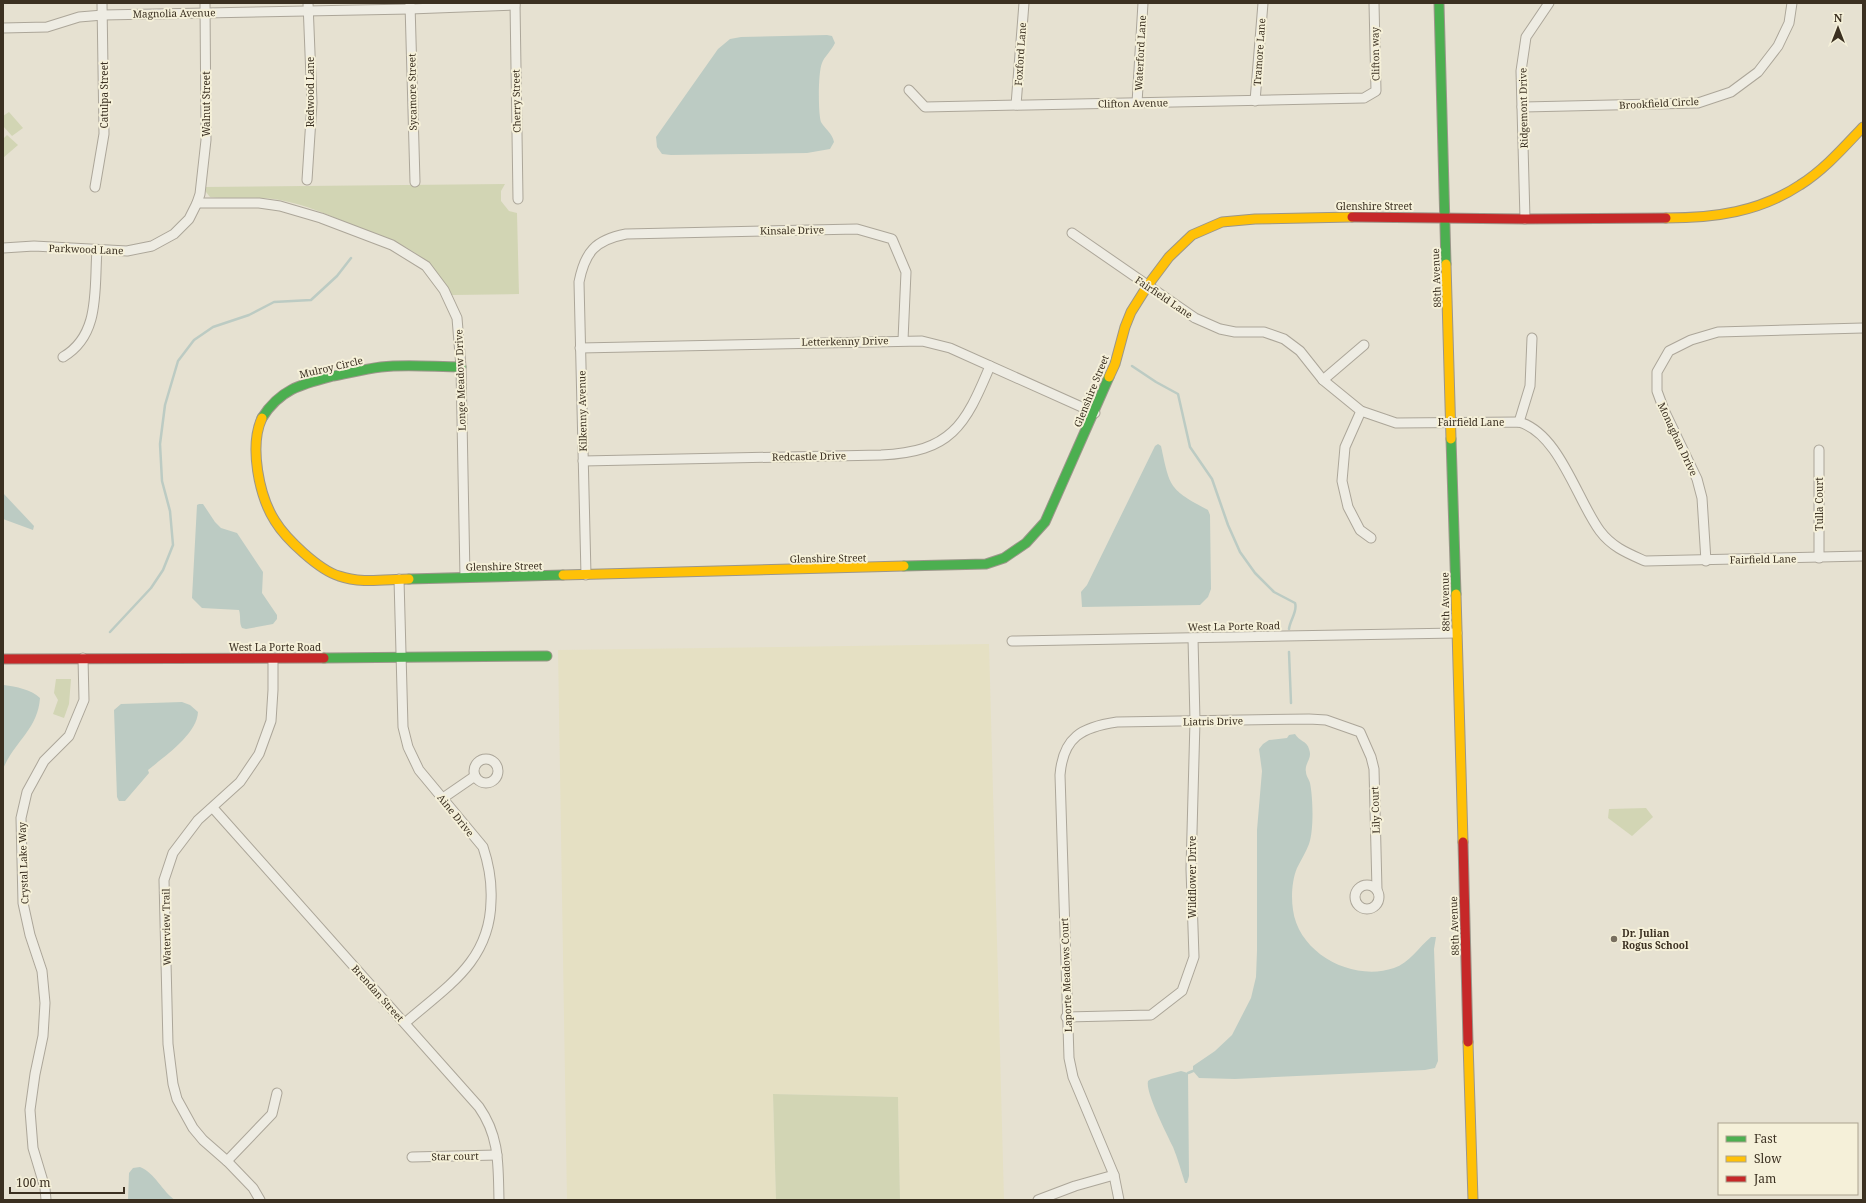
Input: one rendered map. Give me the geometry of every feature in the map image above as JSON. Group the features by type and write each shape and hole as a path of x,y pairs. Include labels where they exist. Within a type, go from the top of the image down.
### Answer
{"street":[{"name":"Catulpa Street","path":"95,187 104,134 102,3"},
{"name":"Foxford Lane","path":"1016,105 1024,3"},
{"name":"Waterford Lane","path":"1137,103 1143,3"},
{"name":"Tramore Lane","path":"1255,101 1263,3"},
{"name":"Clifton way","path":"1364,98 1376,91 1374,3"},
{"name":"88th Avenue","path":"1439,3 1473,1200"},
{"name":"Ridgemont Drive","path":"1525,219 1521,71 1526,37 1549,3"},
{"name":"Brookfield Circle","path":"1522,107 1698,103 1731,92 1758,72 1778,46 1789,23 1792,3"},
{"name":"Magnolia Avenue","path":"3,28 46,27 79,17 205,8 515,4"},
{"name":"Cherry Street","path":"515,4 518,199"},
{"name":"Sycamore Street","path":"410,6 415,182"},
{"name":"Redwood Lane","path":"307,180 312,102 308,7"},
{"name":"Walnut Street","path":"197,203 203,169 207,122 205,8"},
{"name":"Clifton Avenue","path":"909,90 925,107 1364,98"},
{"name":"Glenshire Street","path":"357,580 972,566 993,562 1018,550 1031,540 1045,522 1095,413 1115,364 1129,318 1148,285 1169,258 1192,235 1222,222 1255,219 1373,216 1525,219 1689,218 1723,215 1761,206 1801,185 1836,155 1863,127"},
{"name":"Parkwood Lane","path":"3,248 34,246 97,250 127,250 152,246 174,234 189,219 197,203"},
{"name":"Longe Meadow Drive","path":"197,203 259,203 296,210 392,245 426,266 444,290 457,318 461,367 465,577"},
{"name":"Kinsale Drive","path":"591,250 608,237 626,234 857,229 892,239 906,272 903,340"},
{"name":"Fairfield Lane","path":"1072,233 1195,318 1220,329 1235,332 1264,332 1284,339 1300,351 1323,380 1361,411 1396,423 1519,422 1526,424 1542,435 1564,466 1600,531 1618,549 1645,561 1863,556"},
{"path":"64,357 72,352 84,338 92,322 97,250"},
{"name":"Kilkenny Avenue","path":"586,575 579,282 582,266 591,250"},
{"name":"Monaghan Drive","path":"1706,560 1702,498 1697,479 1664,410 1657,391 1657,372 1669,351 1692,340 1718,332 1863,328"},
{"path":"1519,422 1530,386 1532,338"},
{"name":"Letterkenny Drive","path":"580,348 903,340 922,341 939,344 1095,413"},
{"path":"1323,380 1364,345"},
{"name":"Redcastle Drive","path":"583,461 881,455 915,452 939,442 962,423 971,410 990,366"},
{"name":"Mulroy Circle","path":"357,580 342,578 327,572 318,566 289,537 274,518 258,469 255,448 257,430 262,419 272,404 291,389 310,382 381,367 461,367"},
{"path":"1361,411 1345,447 1342,481 1348,507 1360,530 1371,538"},
{"name":"Tulla Court","path":"1819,450 1819,558"},
{"name":"Aine Drive","path":"399,579 403,727 408,747 419,770 483,847 488,862 492,896 490,922 484,941 471,962 405,1023"},
{"name":"West La Porte Road","path":"1012,641 1457,633"},
{"name":"Wildflower Drive","path":"1066,1017 1151,1015 1182,991 1194,957 1191,869 1195,721 1194,638"},
{"name":"West La Porte Road","path":"3,659 273,659 547,656"},
{"name":"Crystal Lake Way","path":"46,1200 45,1188 33,1148 30,1110 35,1074 43,1036 44,1003 42,971 30,935 23,903 21,818 27,792 30,786 44,761 69,736 84,700 83,658"},
{"name":"Waterview Trail","path":"260,1200 253,1188 227,1161 203,1140 182,1109 173,1084 168,1044 164,880 173,853 198,820 240,782 259,754 271,720 273,659"},
{"name":"Liatris Drive","path":"1070,742 1084,729 1099,724 1117,722 1309,719 1326,720 1360,732"},
{"name":"Lily Court","path":"1360,732 1374,769 1377,890"},
{"name":"Laporte Meadows Court","path":"1070,742 1063,760 1060,775 1066,1017 1069,1058 1071,1070 1114,1175 1119,1200"},
{"path":"443,798 475,776"},
{"name":"Brendan Street","path":"213,808 479,1107 494,1136 497,1155 499,1200"},
{"path":"227,1161 272,1114 277,1094"},
{"name":"Star court","path":"412,1157 497,1155"},
{"path":"1038,1200 1075,1186 1114,1175"}],"shaded area":[{"path":"832,36 835,43 823,61 821,68 819,102 821,122 832,136 834,142 830,149 807,153 671,155 662,154 657,147 656,137 718,49 730,39 741,37"},
{"path":"1158,444 1161,446 1167,471 1173,486 1185,497 1208,510 1210,515 1211,589 1208,597 1200,605 1082,607 1081,592 1087,585 1155,446"},
{"path":"3,493 34,526 33,530 3,519"},
{"path":"203,504 221,528 237,533 263,572 262,593 277,615 277,619 273,624 246,629 242,628 239,610 202,608 192,598 197,505"},
{"path":"989,644 1004,1200 900,1200 898,1097 773,1094 776,1200 567,1200 558,650"},
{"path":"4,685 28,690 40,698 35,718 3,769"},
{"path":"182,702 190,705 198,712 192,728 179,744 148,770 149,773 125,801 119,801 117,797 114,710 121,704"},
{"path":"1295,734 1307,744 1310,752 1306,766 1306,775 1310,783 1312,805 1311,838 1295,873 1293,883 1292,905 1297,926 1306,940 1330,961 1362,971 1378,971 1399,966 1409,959 1431,937 1436,937 1434,949 1438,1061 1435,1068 1425,1070 1235,1079 1199,1078 1193,1071 1193,1066 1215,1051 1232,1035 1251,998 1256,977 1257,951 1257,830 1262,771 1259,749 1269,740 1287,738 1289,735"},
{"path":"1181,1071 1188,1073 1189,1176 1187,1183 1185,1183 1175,1152 1153,1103 1148,1086 1148,1081 1151,1079"},
{"path":"140,1167 150,1173 175,1200 128,1200 129,1173 133,1168"}],"green space":[{"path":"9,112 23,128 12,136 3,126 3,116"},
{"path":"7,135 18,145 3,158 3,139"},
{"path":"505,184 501,191 501,201 509,211 517,213 519,294 452,295 435,270 428,263 420,256 393,241 300,205 271,199 210,197 206,192 205,187"},
{"path":"56,679 71,679 69,704 64,718 53,714 58,700 54,693"},
{"path":"1646,808 1653,817 1632,836 1608,818 1609,809"},
{"path":"773,1094 898,1097 900,1200 776,1200"}],"waterway":[{"path":"110,632 151,588 163,570 173,545 170,511 162,481 160,444 165,405 178,361 194,340 213,327 249,315 274,302 311,300 337,276 351,258"},
{"path":"1132,366 1178,394 1190,447 1212,479 1228,525 1240,552 1255,573 1274,592 1295,603 1295,612 1289,629"},
{"path":"1289,652 1291,703"},
{"path":"1188,1073 1193,1071"}],"traffic: fast":[{"path":"1439,3 1446,264"},
{"path":"262,418 276,400 284,394 302,385 333,376 391,366 461,367"},
{"path":"904,566 986,564 1004,558 1026,543 1045,522 1109,377"},
{"path":"1451,439 1456,594"},
{"path":"409,579 563,575"},
{"path":"324,658 547,656"}],"traffic: slow":[{"path":"1666,218 1719,215 1736,212 1769,202 1809,179 1833,158 1863,127"},
{"path":"1109,377 1115,364 1125,327 1131,312 1148,285 1169,257 1192,235 1222,222 1255,219 1352,217"},
{"path":"1446,264 1451,439"},
{"path":"262,418 258,429 256,442 256,456 260,485 269,511 280,528 295,545 313,561 331,573 339,576 356,580 409,579"},
{"path":"563,575 904,566"},
{"path":"1456,594 1463,842"},
{"path":"1468,1042 1473,1200"}],"traffic: jam":[{"path":"1352,217 1525,219 1666,218"},
{"path":"3,659 324,658"},
{"path":"1463,842 1468,1042"}],"place":[{"name":"Dr. Julian Rogus School","path":"1614,939"}]}
